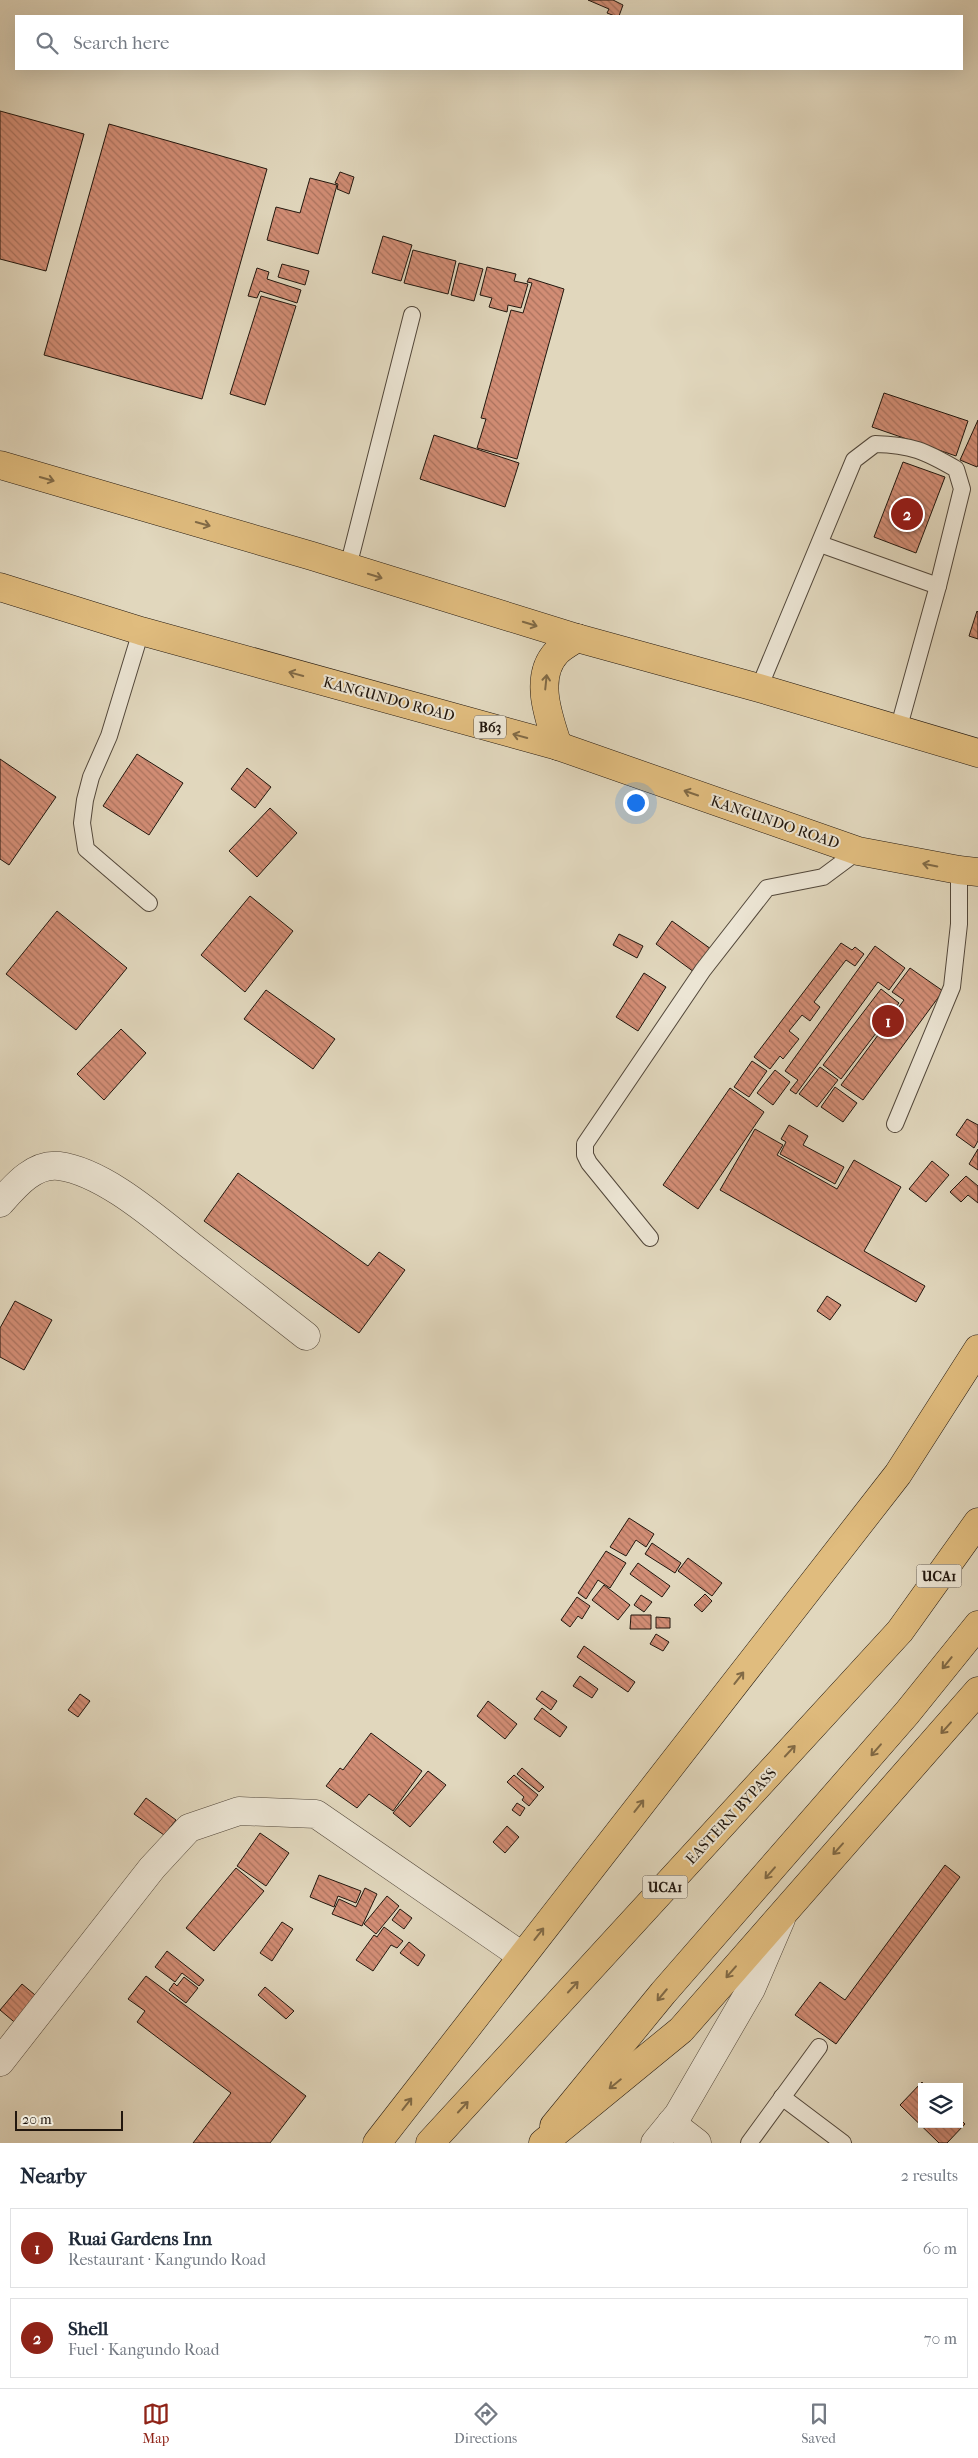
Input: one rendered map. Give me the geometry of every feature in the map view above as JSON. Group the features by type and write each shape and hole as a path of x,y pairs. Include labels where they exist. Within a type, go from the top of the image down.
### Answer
{"main road":[{"path":"0,465 348,567 577,638 760,688 978,753"},
{"name":"KANGUNDO ROAD","path":"0,587 141,631 558,746 858,851 969,871"},
{"path":"558,746 544,700 547,671 557,652 577,638"},
{"path":"377,2143 898,1474 978,1349"},
{"name":"EASTERN BYPASS","path":"430,2143 900,1631 978,1522"},
{"path":"542,2143 663,1993 907,1713 978,1625"},
{"path":"542,2143 681,2030 786,1907 978,1691"}],"street":[{"path":"0,1203 29,1174 44,1168 59,1166 84,1174 124,1194 306,1336"},
{"path":"0,2062 152,1868 189,1828 239,1811 316,1814 522,1956"},
{"path":"697,2143 663,2133 751,1989 786,1907"}],"lane":[{"path":"348,567 412,315"},
{"path":"760,688 854,460 875,444 903,445 929,453 956,469 962,489 938,586 898,730"},
{"path":"820,544 938,586"},
{"path":"141,631 109,736 92,777 82,823 86,849 149,903"},
{"path":"650,1238 590,1163 585,1155 585,1144 703,970 767,888 823,877 858,851"},
{"path":"896,1124 952,987 959,924 969,871"},
{"path":"749,2143 818,2047"},
{"path":"782,2097 843,2143"}],"building":[{"path":"588,0 613,0 623,5 619,15 607,13 609,9"},
{"path":"0,111 84,134 46,271 0,259"},
{"path":"109,124 267,169 202,399 44,355"},
{"path":"340,172 354,177 349,194 337,189 338,184 335,183"},
{"path":"310,178 337,185 318,254 267,240 276,207 300,213"},
{"path":"383,236 412,245 401,281 372,273"},
{"path":"413,250 456,261 448,294 404,283"},
{"path":"459,263 483,269 474,301 451,295"},
{"path":"282,264 309,271 305,285 278,277"},
{"path":"487,267 516,274 514,281 528,284 521,308 508,305 507,312 489,307 492,298 480,295"},
{"path":"257,268 269,272 267,279 301,290 297,303 260,291 257,298 248,296"},
{"path":"529,278 564,289 517,459 477,448 486,419 481,418 511,310 523,313 532,283 527,282"},
{"path":"261,296 296,306 265,405 230,394"},
{"path":"884,393 968,421 956,456 872,427"},
{"path":"978,420 978,465 977,467 960,460"},
{"path":"434,435 519,463 505,507 420,479"},
{"path":"903,462 945,477 916,553 874,537"},
{"path":"978,612 978,639 969,636"},
{"path":"137,754 183,783 149,835 103,806"},
{"path":"0,759 56,797 9,865 0,859"},
{"path":"247,768 271,787 255,808 231,789"},
{"path":"270,808 297,833 257,877 229,851"},
{"path":"250,896 293,931 245,992 201,955"},
{"path":"57,911 127,968 76,1030 6,974"},
{"path":"672,921 711,949 694,972 656,944"},
{"path":"619,934 643,946 637,958 613,945"},
{"path":"841,943 852,950 855,947 864,954 855,966 846,960 814,1002 820,1007 810,1021 802,1015 789,1031 799,1039 783,1059 780,1056 770,1069 754,1057"},
{"path":"875,946 905,968 889,990 878,982 796,1094 790,1090 798,1080 785,1071"},
{"path":"910,968 943,991 863,1100 841,1085 904,1000 892,992"},
{"path":"644,973 666,987 638,1031 616,1017"},
{"path":"881,989 899,1003 841,1079 823,1065"},
{"path":"266,990 335,1039 313,1069 244,1019"},
{"path":"121,1029 146,1053 104,1100 77,1074"},
{"path":"752,1061 767,1071 749,1097 734,1087"},
{"path":"820,1067 838,1080 817,1107 799,1094"},
{"path":"775,1070 790,1082 773,1105 757,1093"},
{"path":"835,1087 857,1103 843,1122 821,1107"},
{"path":"730,1088 764,1112 698,1209 663,1185"},
{"path":"967,1119 978,1125 978,1141 974,1148 956,1135"},
{"path":"789,1125 808,1136 803,1145 844,1167 835,1184 780,1154 786,1142 781,1139"},
{"path":"755,1129 783,1145 777,1155 837,1189 854,1160 901,1187 864,1251 925,1286 916,1302 720,1190"},
{"path":"978,1149 978,1170 969,1164"},
{"path":"932,1161 949,1175 926,1202 909,1189"},
{"path":"238,1173 368,1266 379,1252 405,1270 359,1333 204,1221"},
{"path":"966,1176 978,1186 978,1203 968,1195 961,1202 950,1192"},
{"path":"827,1296 841,1305 830,1320 817,1311"},
{"path":"15,1301 52,1320 24,1370 0,1357 0,1328"},
{"path":"629,1518 654,1534 646,1547 636,1540 626,1556 610,1547"},
{"path":"652,1543 681,1563 675,1573 645,1554"},
{"path":"606,1551 626,1563 610,1588 598,1580 586,1599 578,1593"},
{"path":"688,1558 722,1583 712,1596 678,1571"},
{"path":"638,1563 670,1586 662,1597 630,1574"},
{"path":"604,1585 630,1605 618,1620 592,1600"},
{"path":"705,1594 712,1601 702,1612 694,1605"},
{"path":"641,1595 652,1602 644,1612 634,1605"},
{"path":"577,1597 590,1606 582,1619 578,1616 570,1627 561,1620"},
{"path":"631,1615 651,1615 651,1629 630,1629"},
{"path":"656,1617 670,1618 670,1628 656,1628"},
{"path":"656,1634 669,1642 663,1651 650,1644"},
{"path":"584,1646 635,1682 628,1692 577,1657"},
{"path":"580,1676 598,1689 592,1698 573,1686"},
{"path":"542,1691 557,1701 551,1710 536,1699"},
{"path":"80,1694 90,1701 78,1717 68,1710"},
{"path":"488,1701 517,1724 505,1739 477,1716"},
{"path":"542,1708 567,1727 560,1737 534,1719"},
{"path":"371,1733 422,1771 393,1811 369,1794 357,1808 326,1786 340,1768 343,1770"},
{"path":"522,1768 544,1787 539,1792 517,1774"},
{"path":"428,1771 446,1785 410,1827 393,1813"},
{"path":"514,1775 538,1795 529,1806 522,1800 524,1797 507,1782"},
{"path":"146,1798 176,1820 164,1835 134,1814"},
{"path":"517,1803 525,1808 520,1816 512,1810"},
{"path":"507,1826 519,1837 505,1853 493,1842"},
{"path":"260,1833 289,1853 266,1886 237,1866"},
{"path":"945,1865 960,1877 836,2044 795,2015 820,1982 845,2000"},
{"path":"236,1868 264,1891 214,1951 186,1928"},
{"path":"319,1875 361,1891 356,1903 338,1896 334,1907 310,1897"},
{"path":"365,1888 377,1894 362,1926 332,1914 339,1899 356,1907"},
{"path":"387,1896 399,1906 376,1934 364,1924"},
{"path":"400,1909 412,1918 404,1929 392,1920"},
{"path":"282,1922 293,1929 272,1961 260,1953"},
{"path":"384,1927 403,1941 397,1948 391,1945 373,1971 356,1960 374,1935 377,1937"},
{"path":"409,1942 425,1955 418,1966 400,1953"},
{"path":"167,1951 204,1980 199,1986 182,1973 175,1982 155,1967"},
{"path":"146,1976 306,2096 270,2143 193,2143 231,2093 137,2022 145,2011 128,1999"},
{"path":"184,1977 198,1988 186,2003 169,1990 174,1983 177,1986"},
{"path":"22,1984 41,2000 19,2026 0,2010"},
{"path":"265,1987 294,2011 286,2019 258,1995"},
{"path":"918,2086 918,2123 900,2105"},
{"path":"924,2128 961,2128 947,2143 939,2143"}],"place":[{"name":"Shell","path":"907,514"},
{"name":"Ruai Gardens Inn","path":"888,1021"}]}
